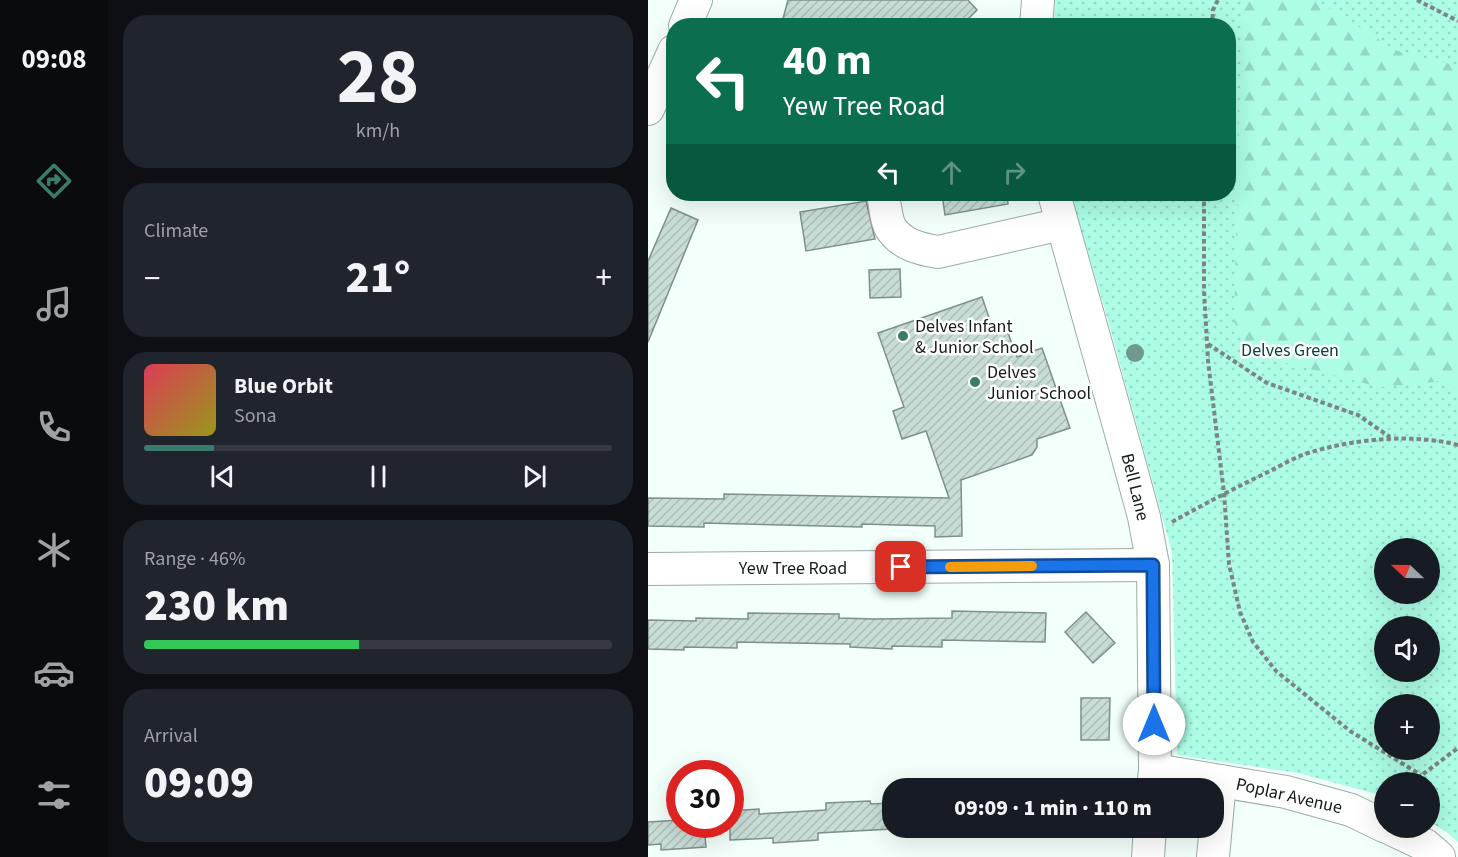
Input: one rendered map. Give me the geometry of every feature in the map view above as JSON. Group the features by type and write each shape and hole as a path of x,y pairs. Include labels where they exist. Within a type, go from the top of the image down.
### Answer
{"street":[{"path":"688,18 696,0"},
{"path":"1037,18 1038,0"},
{"path":"648,109 666,69"},
{"path":"885,201 891,229 911,246 938,252 1062,224"},
{"name":"Bell Lane","path":"1056,201 1128,458 1150,550 1154,778"},
{"name":"Yew Tree Road","path":"648,569 1150,550"},
{"name":"Poplar Avenue","path":"1224,782 1286,792 1352,810 1374,821"},
{"path":"1148,857 1149,838"},
{"path":"1213,857 1215,838"},
{"path":"1410,838 1425,845 1439,857"}],"path":[{"path":"1213,18 1218,0"},
{"path":"1417,0 1458,21"},
{"path":"1204,201 1204,290 1207,344 1224,494 1229,564 1239,612 1254,642 1276,671 1350,731 1416,772"},
{"path":"1207,344 1267,383 1358,415 1391,438"},
{"path":"1150,550 1224,494 1307,453 1375,439 1391,438 1444,441 1458,445"},
{"path":"1425,772 1458,748"}],"green space":[{"name":"Delves Green","path":"1055,0 1458,0 1458,842 1440,828 1440,772 1374,772 1374,793 1298,773 1177,755 1172,552 1073,201 1236,201 1236,18 1054,18"},
{"path":"1244,0 1316,0 1397,51 1458,66 1458,392 1446,380 1379,387 1271,359 1247,345 1234,322 1242,3"}],"building":[{"path":"788,0 968,0 977,10 969,18 783,18"},
{"path":"866,201 875,239 806,251 800,212"},
{"path":"943,201 1008,201 1008,204 945,215"},
{"path":"671,208 698,220 648,342 648,261"},
{"path":"900,269 901,297 870,298 869,270"},
{"name":"Delves Junior School","path":"982,297 993,329 1005,325 1017,357 1042,348 1070,428 1037,439 1037,447 1032,455 961,480 962,536 935,537 935,526 862,524 862,527 704,523 704,527 648,526 648,498 724,499 724,494 949,498 926,431 902,439 893,411 904,407 878,333"},
{"path":"952,611 1046,613 1045,642 942,640 942,647 892,646 892,649 850,647 850,644 737,642 737,648 648,649 648,620 748,619 748,613 839,614 839,618 874,619 952,618"},
{"path":"1086,612 1115,643 1093,663 1065,632"},
{"path":"1081,698 1110,698 1109,740 1081,740"},
{"path":"870,801 871,804 882,803 882,830 818,833 818,840 773,843 773,838 730,840 730,838 744,838 744,810 759,809 759,814 826,810 826,803"},
{"path":"666,821 666,838 705,838 706,847 661,850 661,844 648,845 648,822"}],"slow traffic":[{"path":"950,567 1032,566"}],"place":[{"name":"Delves Infant & Junior School","path":"903,336"},
{"name":"Delves Junior School","path":"975,382"}],"route":[{"path":"901,567 1153,565 1154,724"}]}
